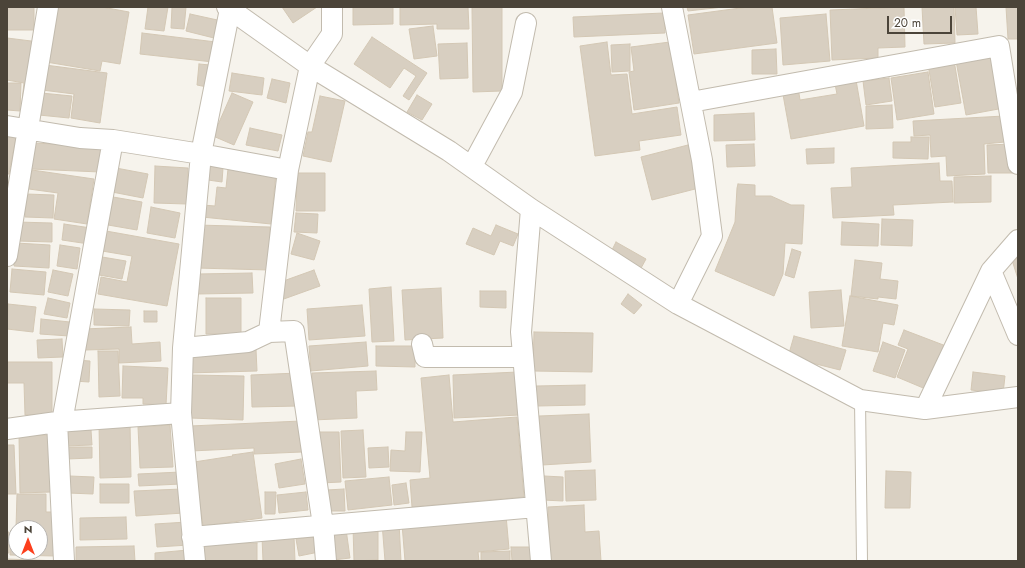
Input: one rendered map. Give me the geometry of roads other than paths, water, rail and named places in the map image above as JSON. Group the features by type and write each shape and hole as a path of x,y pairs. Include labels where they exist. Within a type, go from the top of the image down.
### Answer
{"street":[{"path":"7,256 48,7"},
{"path":"268,332 288,170 310,66 332,34 332,7"},
{"path":"672,7 702,160 712,236 678,304"},
{"path":"195,561 181,413 183,348 201,154 228,8 310,66 449,151 531,209 678,304 860,400 925,409 1018,397"},
{"path":"472,166 512,92 526,23"},
{"path":"691,102 999,46 1018,164"},
{"path":"7,126 80,138 114,140 288,170"},
{"path":"64,561 60,422 114,140"},
{"path":"531,209 521,332 541,561"},
{"path":"925,409 991,271 1018,240"},
{"path":"991,271 1018,336"},
{"path":"183,348 248,342 268,332 294,331 323,525 326,561"},
{"path":"422,344 425,357 524,357"},
{"path":"7,429 60,422 181,413"},
{"path":"192,537 536,507"}],"lane":[{"path":"860,400 862,561"}]}
